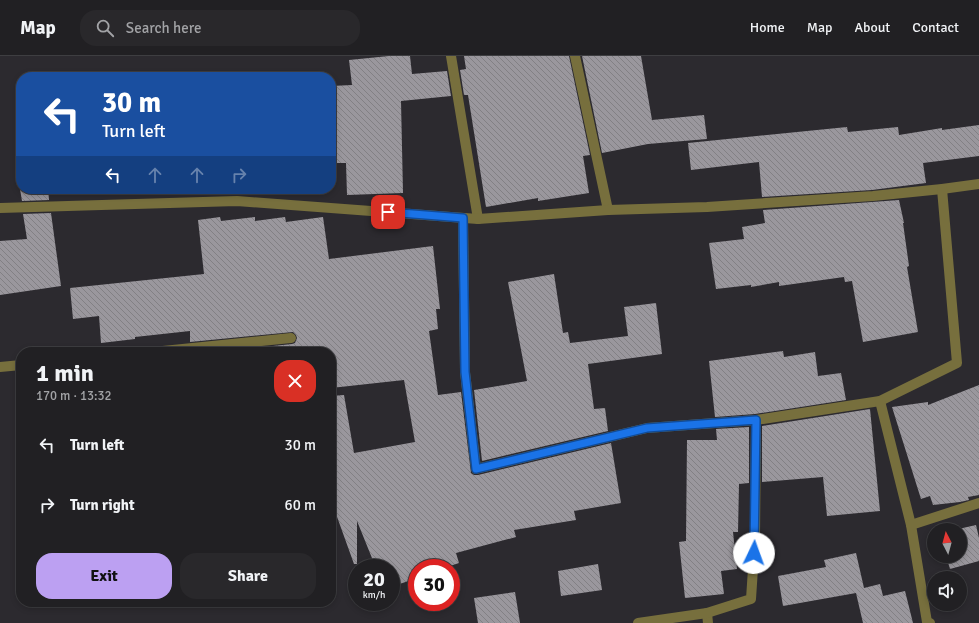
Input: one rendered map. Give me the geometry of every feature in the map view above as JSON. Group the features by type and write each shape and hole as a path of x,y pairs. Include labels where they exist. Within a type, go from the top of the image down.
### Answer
{"street":[{"path":"451,56 478,220"},
{"path":"575,56 608,210"},
{"path":"0,208 237,201 478,220 608,210 707,207 874,196 979,184"},
{"path":"463,218 465,372 476,469 647,428 756,420 880,401 957,363 942,189"},
{"path":"202,347 291,338"},
{"path":"0,368 16,366"},
{"path":"880,401 911,525 927,622 930,623"},
{"path":"638,623 707,618 751,600 756,538 756,420"},
{"path":"911,525 979,503"}],"building":[{"path":"389,56 410,56 412,74 447,71 451,96 401,101 403,193 347,195 346,163 336,163 336,86 352,85 349,60"},
{"path":"464,56 569,56 590,155 583,156 589,193 538,201 538,198 486,207 468,95 464,95 460,70 466,69"},
{"path":"582,56 641,56 652,120 704,115 707,139 648,144 602,153"},
{"path":"979,125 979,156 923,163 926,183 872,190 762,197 759,162 691,170 688,143 847,127 848,132 898,127 899,135 942,128 942,130"},
{"path":"21,194 48,194 49,200 22,201"},
{"path":"899,200 904,223 909,266 907,267 918,332 863,342 852,281 845,282 844,277 779,286 779,282 751,287 751,285 716,289 709,243 744,239 742,227 765,223 763,210"},
{"path":"51,213 61,286 0,295 0,241 27,239 23,214"},
{"path":"220,217 221,221 255,217 255,221 285,217 286,222 323,217 329,259 433,246 440,309 436,309 438,329 429,331 438,395 461,392 471,473 478,475 611,443 621,503 574,511 576,520 514,530 516,537 456,553 458,559 408,559 408,581 400,584 400,559 372,559 357,521 357,559 352,559 336,514 336,396 344,395 354,453 415,442 404,380 336,387 336,347 264,347 295,343 297,338 293,332 190,342 190,331 135,337 135,339 101,343 99,316 73,319 70,288 204,274 198,220"},
{"path":"554,274 563,333 568,332 570,343 628,336 624,307 656,303 662,354 588,364 594,409 605,408 608,431 482,461 474,390 527,381 508,282"},
{"path":"783,351 784,357 815,352 818,376 841,373 846,400 755,414 715,417 709,361"},
{"path":"979,385 979,495 968,497 969,500 960,502 933,505 930,496 921,499 892,407 928,402 928,405"},
{"path":"870,409 880,511 827,516 823,477 762,482 762,426"},
{"path":"749,427 749,483 739,484 738,532 733,532 737,569 721,571 724,594 685,598 679,542 686,541 687,440 717,440 716,429"},
{"path":"976,525 979,538 979,561 950,569 948,563 967,563 967,527"},
{"path":"856,553 864,588 880,584 883,596 905,591 913,623 863,623 856,593 783,606 778,576 826,567 824,560"},
{"path":"598,564 602,590 561,596 558,571"},
{"path":"515,592 520,623 478,623 474,598"}],"route":[{"path":"388,212 463,218 465,372 476,469 647,428 756,420 756,538 754,553"}]}
